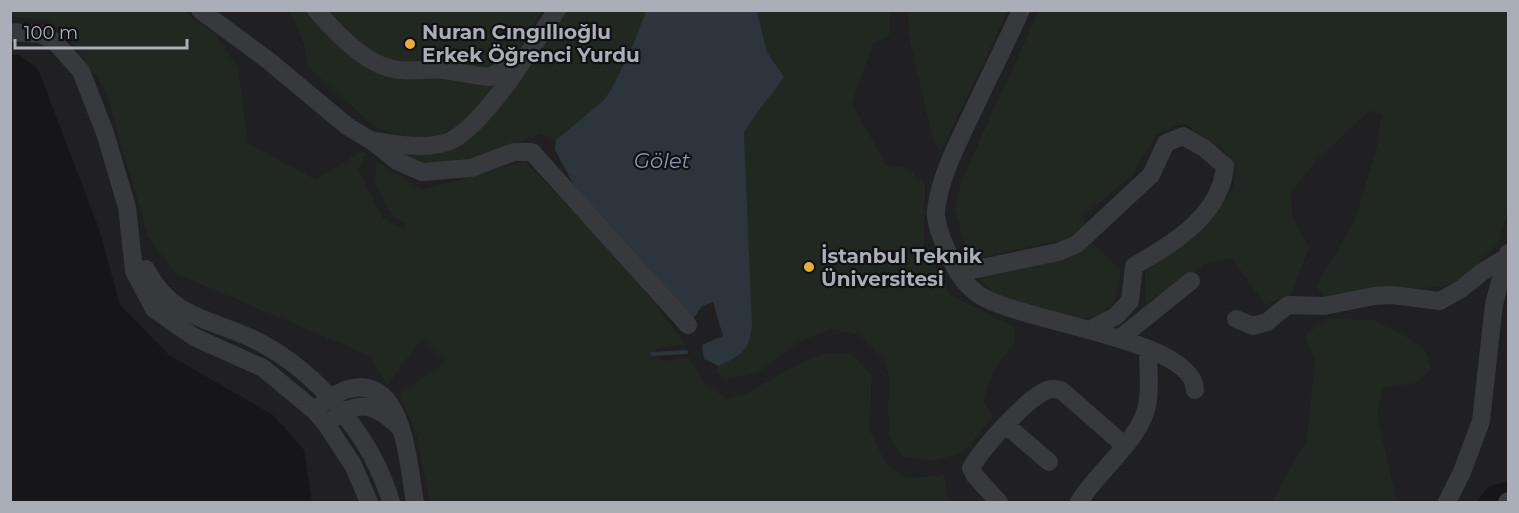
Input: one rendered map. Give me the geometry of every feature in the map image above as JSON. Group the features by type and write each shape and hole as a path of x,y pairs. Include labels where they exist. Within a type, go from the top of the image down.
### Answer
{"street":[{"path":"200,10 270,61 347,126 397,160 423,172 471,168 514,152 532,152 688,325"},
{"path":"316,10 328,24 374,63 393,69 443,70 490,77 500,71 510,80"},
{"path":"372,141 415,146 452,140 488,109 556,10"},
{"path":"1021,10 950,159 939,193 936,214 951,263 977,294 998,305 1090,330 1163,354 1192,379 1195,390"},
{"path":"10,32 40,34 54,41 81,71 105,133 127,207 134,271 154,309 194,337 263,368 320,417 353,465 369,502"},
{"path":"105,133 118,156 130,192 145,267 155,286 187,313 256,340 274,351 331,397 362,440 379,470 391,502"},
{"path":"958,273 1058,252 1077,244 1151,175 1166,143 1183,136 1204,148 1225,166 1224,182 1215,199 1181,237 1134,266 1130,301 1116,316 1090,330"},
{"path":"1447,502 1462,471 1481,421 1494,304 1508,261"},
{"path":"1236,320 1253,327 1267,322 1288,304 1324,306 1374,296 1392,295 1440,301 1461,289 1482,272 1508,261"},
{"path":"1119,339 1191,281"},
{"path":"1079,502 1143,418 1148,401 1148,349"},
{"path":"320,417 331,397 336,393 360,387 374,390 385,397 396,412 401,429 415,502"},
{"path":"999,502 975,476 971,468 977,457 1006,425 1039,395 1051,389 1061,390 1124,445"},
{"path":"320,417 361,406 372,406 387,415 401,429"},
{"path":"1006,425 1048,462"}],"shaded area":[{"name":"İstanbul Teknik Üniversitesi","path":"11,10 1508,11 1508,481 1488,487 1476,502 312,502 304,450 273,415 169,355 120,305 99,229 38,69 19,55 11,55"},
{"path":"291,10 542,11 516,54 518,62 463,124 430,139 397,137 373,125 308,67 304,44"},
{"path":"10,11 184,11 214,33 238,68 248,144 316,180 362,151 366,154 358,169 382,217 403,230 407,223 394,217 375,183 376,161 422,190 525,161 631,272 686,345 657,348 652,355 663,361 689,358 705,383 727,399 746,394 791,368 825,353 852,354 872,376 869,429 886,464 907,478 944,475 948,502 430,502 416,434 399,394 446,362 422,338 387,386 370,356 175,273 148,236 105,89 74,45 46,20 11,17"},
{"path":"567,11 646,11 633,45 611,90 603,101 556,140 541,134 458,163 420,162 402,156 452,140 504,88"},
{"path":"757,11 889,11 889,35 873,43 852,103 886,165 909,168 925,185 924,245 951,296 1014,327 1015,342 993,371 983,402 993,417 964,452 933,461 902,456 889,434 890,379 884,359 860,335 832,329 802,340 758,372 728,379 715,372 719,366 739,356 752,325 744,133 784,77 767,52"},
{"path":"908,11 1008,11 941,151 934,143 909,37"},
{"path":"1039,11 1508,11 1508,209 1499,242 1456,285 1326,299 1316,286 1354,223 1376,152 1382,114 1369,111 1317,160 1291,192 1292,217 1309,247 1291,295 1265,305 1232,258 1204,264 1146,303 1145,272 1207,225 1233,189 1235,173 1226,152 1183,123 1158,133 1132,175 1082,217 1087,224 1066,239 969,260 955,209 963,177"},
{"path":"1088,239 1121,272 1114,302 1097,317 1071,320 998,297 975,275"},
{"path":"1327,319 1374,320 1405,336 1425,350 1431,369 1416,383 1383,388 1377,416 1397,502 1272,502 1307,439 1315,362 1305,335"}],"water":[{"name":"Gölet","path":"646,11 757,11 767,52 784,77 744,133 752,325 749,341 743,352 719,366 704,359 702,345 723,336 713,302 702,306 693,319 576,189 555,150 556,140 603,101 611,90 633,45"}],"waterway":[{"path":"652,354 686,352"}],"place":[{"name":"Nuran Cıngıllıoğlu Erkek Öğrenci Yurdu","path":"410,44"},
{"name":"İstanbul Teknik Üniversitesi","path":"809,267"}]}
